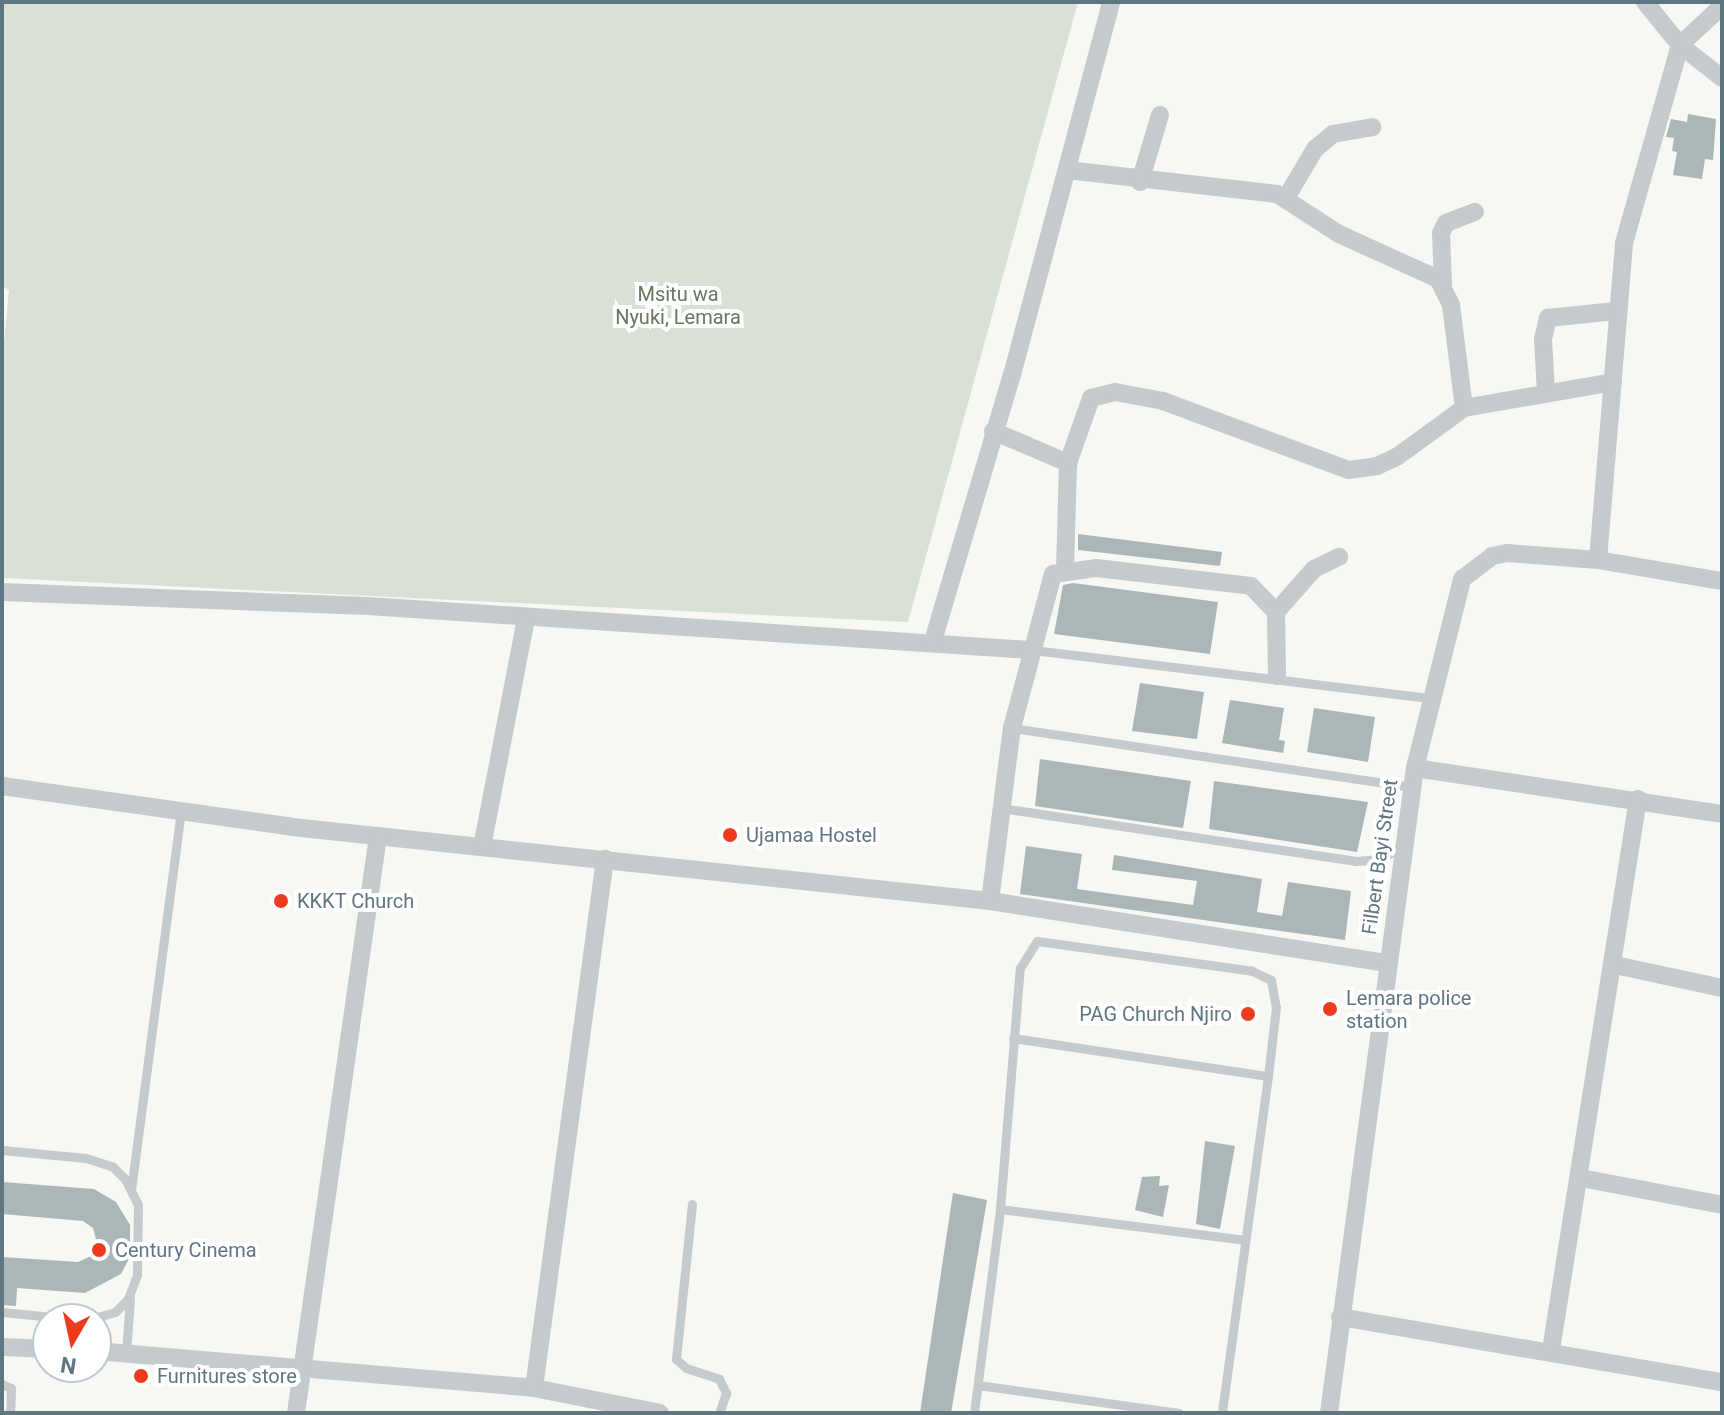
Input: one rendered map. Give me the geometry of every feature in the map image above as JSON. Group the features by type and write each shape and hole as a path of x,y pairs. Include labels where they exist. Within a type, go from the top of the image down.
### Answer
{"street":[{"path":"933,641 1067,170 1111,2"},
{"path":"1645,2 1680,45 1722,78"},
{"path":"1598,560 1616,311 1624,243 1680,45 1722,6"},
{"path":"1140,182 1160,115"},
{"path":"1286,198 1315,149 1333,134 1372,127"},
{"path":"1067,170 1140,182 1248,187 1286,198 1339,234 1443,284"},
{"path":"1464,408 1451,305 1443,284 1441,233 1446,223 1475,212"},
{"path":"1546,393 1543,339 1548,318 1616,311"},
{"path":"1065,570 1068,463 1091,398 1115,392 1163,401 1349,470 1377,466 1398,456 1464,408 1613,382"},
{"path":"993,431 1068,463"},
{"name":"Filbert Bayi Street","path":"1329,1413 1413,777 1458,590 1476,566 1507,553 1598,560 1722,581"},
{"path":"1277,676 1276,612 1314,569 1339,557"},
{"path":"990,901 1012,728 1047,585 1053,574 1096,568 1229,582 1251,586 1276,612"},
{"path":"2,592 526,618 933,641 1030,650"},
{"path":"482,847 526,618"},
{"path":"1413,777 1638,799 1722,814"},
{"path":"2,786 378,836 990,901 1387,963"},
{"path":"1551,1350 1615,965 1638,799"},
{"path":"296,1413 378,836"},
{"path":"534,1388 605,859"},
{"path":"1615,965 1722,988"},
{"path":"1581,1178 1722,1205"},
{"path":"1340,1317 1551,1350 1722,1382"},
{"path":"2,1347 32,1348"},
{"path":"112,1352 534,1388 660,1413"}],"lane":[{"path":"1030,650 1277,676 1431,698"},
{"path":"1012,728 1413,777"},
{"path":"1001,808 1356,861 1380,859 1404,846"},
{"path":"131,1190 181,811"},
{"path":"974,1413 1000,1209 1020,968 1037,941 1236,968 1267,975 1273,986 1268,1076 1222,1413"},
{"path":"1013,1038 1268,1076"},
{"path":"2,1150 86,1158 113,1167 131,1190 138,1205 140,1241 130,1294 126,1353"},
{"path":"692,1204 676,1359 686,1368 719,1379 726,1393 719,1413"},
{"path":"1000,1209 1244,1240"},
{"path":"112,1313 130,1294"},
{"path":"2,1312 32,1315"},
{"path":"2,1384 11,1388 10,1413"},
{"path":"978,1385 1179,1413"}],"green space":[{"name":"Msitu wa Nyuki, Lemara","path":"2,2 1078,2 908,622 2,578 2,364 9,290 2,286"}],"building":[{"path":"1688,114 1716,119 1713,160 1705,159 1702,179 1673,175 1677,152 1672,151 1674,138 1666,137 1671,119 1687,122"},
{"path":"1078,534 1222,552 1220,566 1078,550"},
{"path":"1073,583 1218,602 1210,654 1054,634 1063,585"},
{"path":"1140,683 1204,692 1197,739 1132,731"},
{"path":"1230,700 1284,708 1279,740 1285,741 1283,753 1222,743"},
{"path":"1314,708 1375,717 1368,762 1307,752"},
{"path":"1040,759 1191,781 1183,828 1035,806"},
{"path":"1214,781 1368,802 1357,852 1209,829"},
{"path":"1026,846 1082,854 1077,889 1193,905 1197,881 1112,870 1114,855 1262,879 1257,912 1282,916 1288,882 1351,891 1345,940 1020,894"},
{"path":"1205,1141 1235,1146 1220,1229 1196,1224"},
{"path":"1160,1176 1159,1186 1169,1185 1163,1217 1135,1210 1142,1177"},
{"path":"2,1182 94,1189 116,1202 130,1225 130,1257 121,1274 85,1293 17,1288 16,1306 2,1305 2,1257 78,1262 91,1256 97,1243 93,1228 83,1221 2,1214"},
{"path":"953,1193 987,1200 951,1413 920,1413"}],"place":[{"name":"Ujamaa Hostel","path":"730,835"},
{"name":"KKKT Church","path":"281,901"},
{"name":"Lemara police station","path":"1330,1009"},
{"name":"PAG Church Njiro","path":"1248,1014"},
{"name":"Century Cinema","path":"99,1250"},
{"name":"Furnitures store","path":"141,1376"}]}
